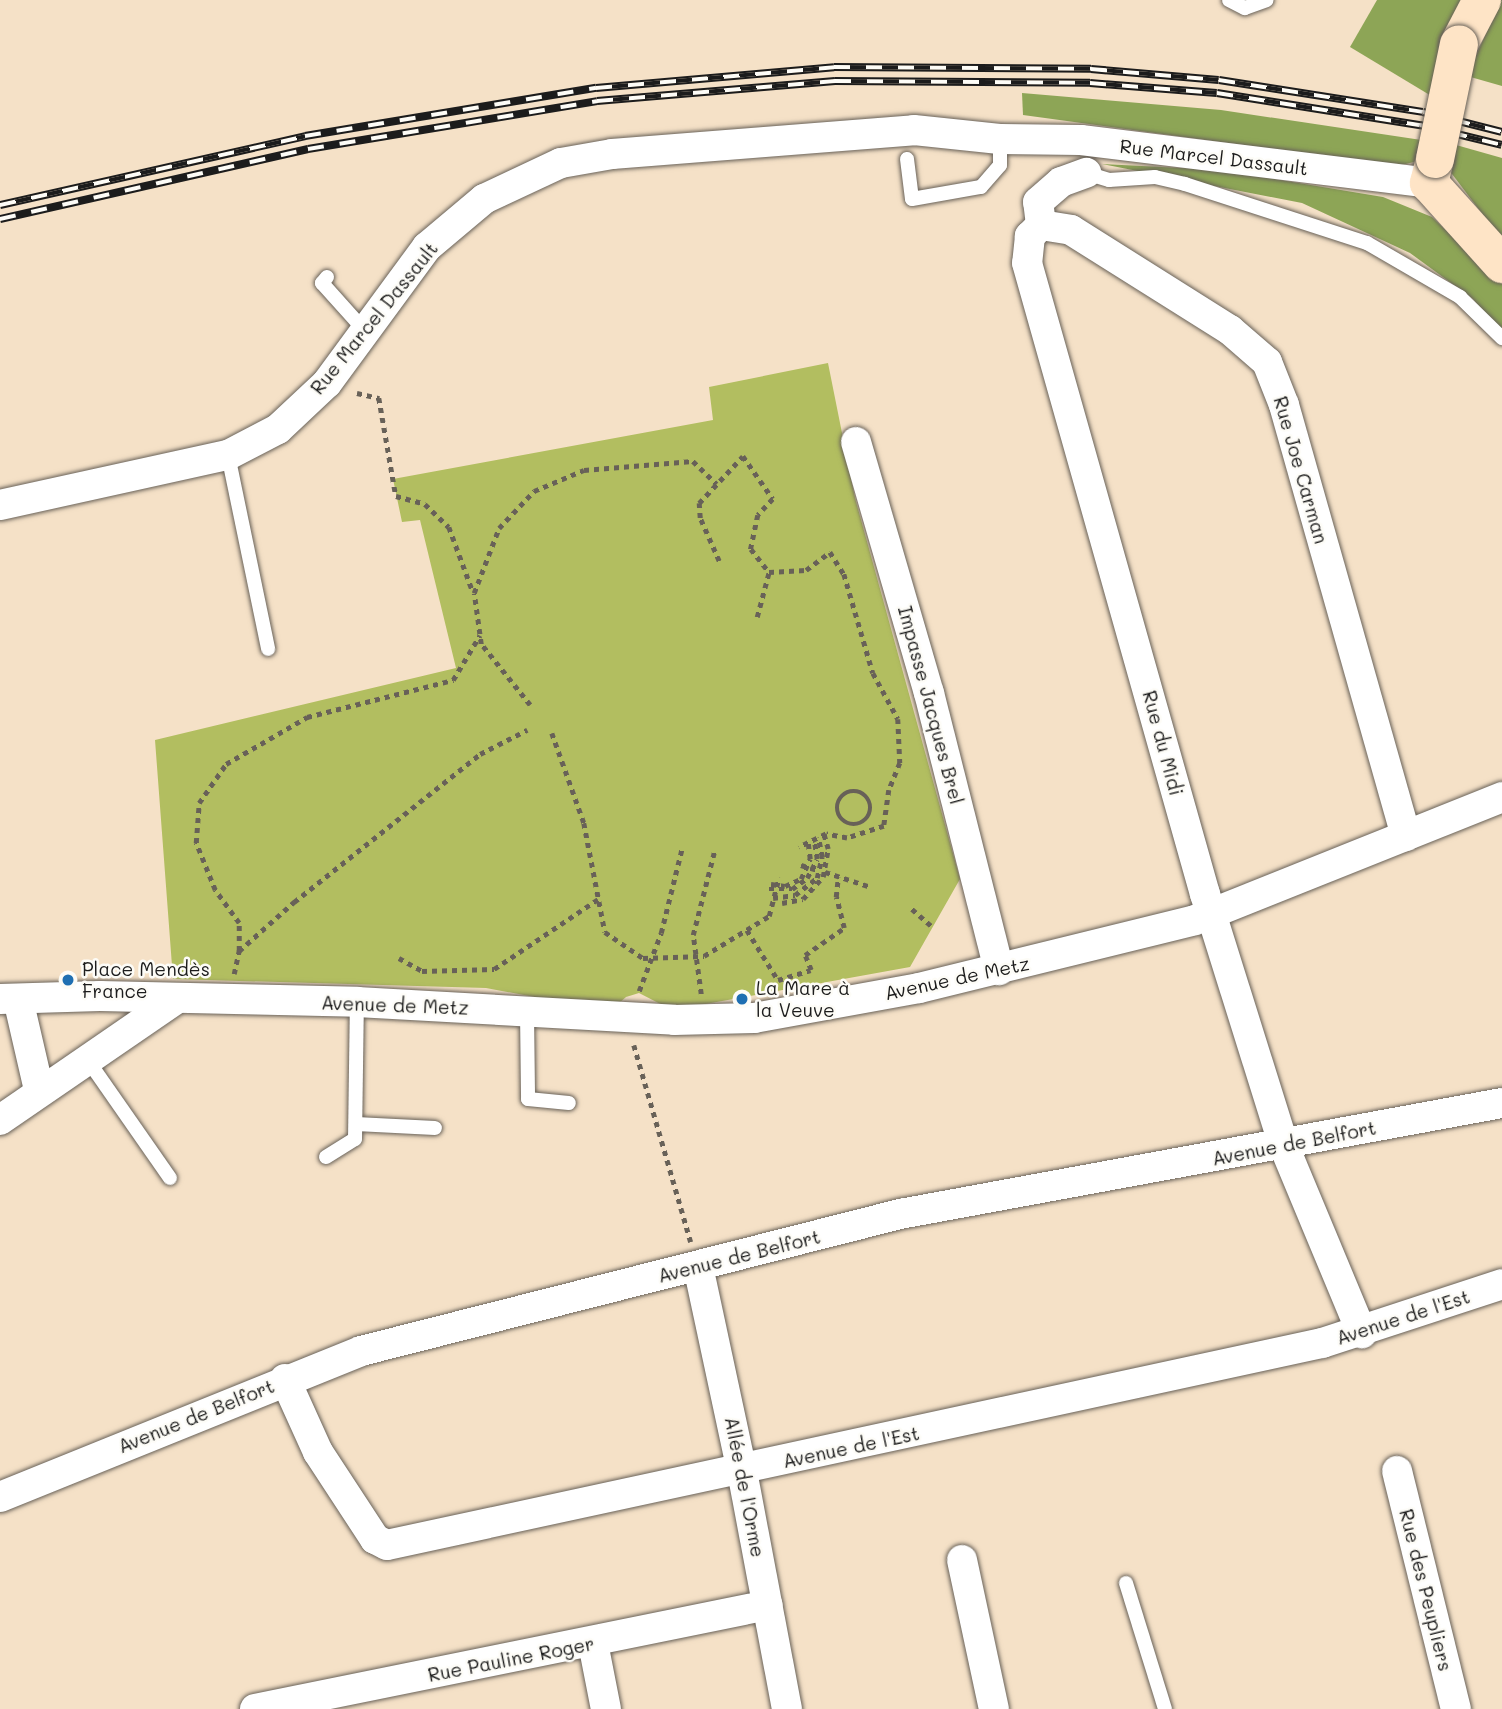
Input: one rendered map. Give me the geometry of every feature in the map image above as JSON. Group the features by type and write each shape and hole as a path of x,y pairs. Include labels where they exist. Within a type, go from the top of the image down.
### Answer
{"street":[{"path":"1482,0 1459,44 1432,171 1502,264"},
{"name":"Rue Marcel Dassault","path":"0,505 228,455 278,429 327,383 427,247 484,199 561,163 612,154 914,130 1000,139 1081,139 1432,171"},
{"name":"Rue du Midi","path":"1086,173 1061,182 1038,202 1041,225 1030,236 1027,263 1211,914 1284,1146 1362,1333"},
{"name":"Rue Joe Carman","path":"1041,225 1071,230 1230,330 1267,362 1284,405 1406,836"},
{"name":"Impasse Jacques Brel","path":"856,442 929,693 999,970"},
{"name":"Avenue de Metz","path":"9,999 357,1002 626,1017 754,1018 999,970 1211,914 1502,797"},
{"path":"9,999 39,1090"},
{"path":"0,1120 39,1090 176,999"},
{"name":"Avenue de Belfort","path":"0,1497 285,1379 361,1351 900,1214 1284,1146 1502,1103"},
{"name":"Allée de l'Orme","path":"698,1266 743,1471 787,1709"},
{"name":"Avenue de l'Est","path":"285,1379 318,1452 375,1539 387,1545 743,1471 1362,1333 1502,1284"},
{"name":"Rue des Peupliers","path":"1397,1471 1456,1709"},
{"path":"962,1560 994,1709"},
{"name":"Rue Pauline Roger","path":"254,1709 593,1643 768,1605"},
{"path":"593,1643 606,1709"}],"lane":[{"path":"1229,0 1245,8 1267,0"},
{"path":"907,159 912,199 981,187 1000,165 1000,139"},
{"path":"1086,173 1109,180 1155,177 1185,184 1367,243 1460,297 1502,338"},
{"path":"327,277 322,283 365,331"},
{"path":"228,455 268,649"},
{"path":"326,1157 355,1139 357,1002"},
{"path":"527,1012 528,1099 569,1102"},
{"path":"86,1059 170,1178"},
{"path":"356,1124 435,1128"},
{"path":"1126,1583 1165,1709"}],"path":[{"path":"357,393 379,398 396,496 425,504 449,527 474,593 481,644 530,705"},
{"path":"719,561 701,518 699,503 743,456 773,499 758,515 751,549 769,572"},
{"path":"474,593 499,528 534,491 584,470 651,461 693,461 717,484"},
{"path":"769,572 806,570 830,552 844,574 873,673 898,719 900,763 889,790 884,826 847,838 816,839 799,847"},
{"path":"757,617 769,572"},
{"path":"229,1001 240,951 239,923 215,890 196,844 199,803 226,764 307,717 453,680 480,635"},
{"path":"240,951 294,902 480,754 527,730"},
{"path":"552,733 584,823 604,932 651,959 704,956 769,916 773,888 779,877"},
{"path":"855,791 866,796 871,812 860,824 850,825 839,815 838,804 844,795 855,791"},
{"path":"773,898 805,890 814,869 816,839"},
{"path":"773,888 798,887 814,869 816,839"},
{"path":"782,903 803,899 823,877 828,849 816,839"},
{"path":"682,848 651,959 626,1017 698,1266"},
{"path":"703,1006 694,956 699,897 715,849"},
{"path":"801,864 871,887"},
{"path":"747,930 778,980 811,970 806,955 844,928 836,897 838,877"},
{"path":"399,958 422,971 494,969 598,899"},
{"path":"912,909 933,927"}],"green space":[{"path":"1377,0 1462,0 1438,100 1350,47"},
{"path":"1502,0 1502,86 1467,76"},
{"path":"1022,93 1221,110 1428,141 1414,162 1397,166 1023,115"},
{"path":"1449,143 1502,158 1502,240 1446,166"},
{"path":"1102,164 1221,170 1383,197 1432,217 1502,284 1502,333 1473,299 1410,253 1302,203"},
{"path":"828,363 855,498 960,879 910,967 672,1010 639,993 626,997 610,1011 486,988 173,979 155,740 456,668 420,520 402,522 393,479 713,420 709,387"}],"railway":[{"path":"0,205 305,136 596,88 834,67 1091,69 1219,80 1423,112 1502,132"},
{"path":"0,219 308,149 597,101 835,81 1090,83 1217,93 1420,125 1502,145"}],"place":[{"name":"Place Mendès France","path":"68,980"},
{"name":"La Mare à la Veuve","path":"742,999"}]}
